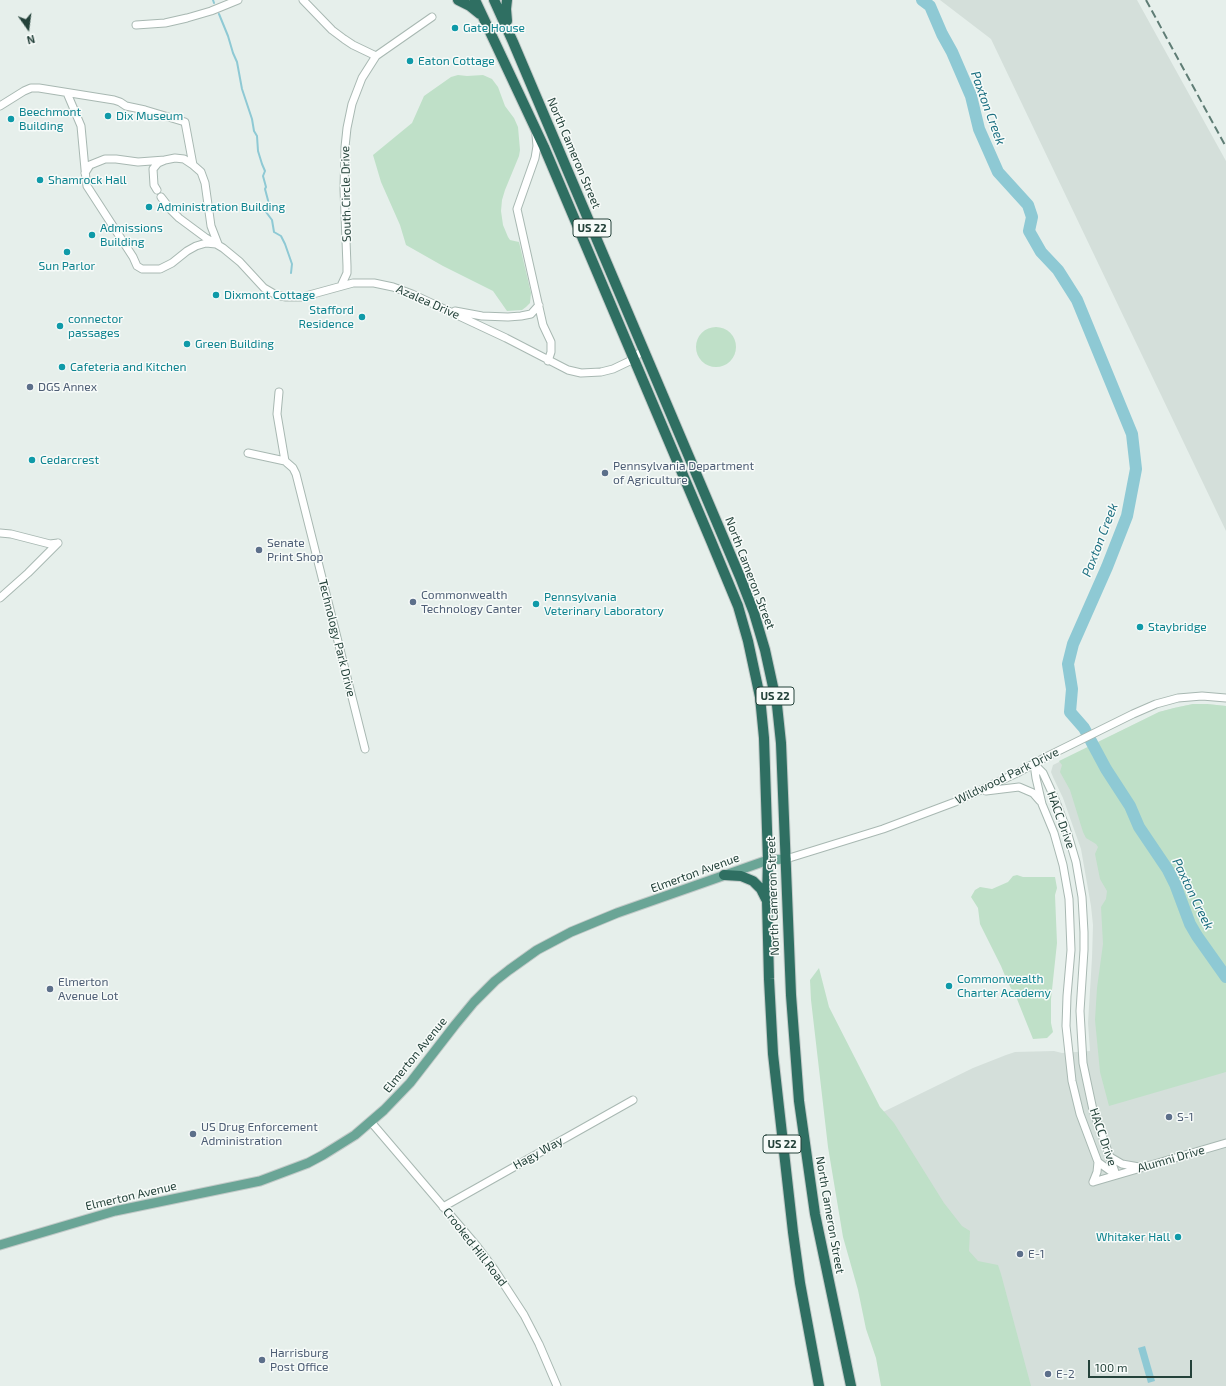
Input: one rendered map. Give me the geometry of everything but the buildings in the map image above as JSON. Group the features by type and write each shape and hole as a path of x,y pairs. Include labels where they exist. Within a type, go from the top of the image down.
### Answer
{"highway":[{"name":"US 22","path":"458,0 470,6 483,16"},
{"name":"North Cameron Street","path":"475,0 535,126 738,606 748,641 762,717 765,759 770,1016 786,1174 800,1283 819,1386"},
{"name":"North Cameron Street","path":"494,0 508,29 740,577 754,613 765,650 779,724 786,859 790,995 800,1109 817,1229 850,1386"},
{"path":"507,0 506,15 508,29"},
{"path":"724,875 741,876 753,881 761,889 767,900"}],"main road":[{"name":"Elmerton Avenue","path":"0,1245 115,1211 246,1185 292,1170 323,1155 355,1135 398,1097 474,1002 496,981 522,960 553,941 593,922 768,860 786,859"}],"street":[{"path":"136,25 165,23 187,18 211,11 238,0"},
{"path":"303,0 332,30 353,45 376,56 432,17"},
{"name":"South Circle Drive","path":"340,286 347,273 344,189 347,128 352,104 360,84 376,56"},
{"path":"0,106 24,90 30,88 114,100 126,106 185,122 193,164"},
{"path":"67,93 81,126 85,174 90,190 133,257 137,266 149,270 160,269 172,263 196,246 206,243 218,244 211,226 204,179 193,164 184,159 138,162 116,158 105,159 90,165 85,174"},
{"path":"535,126 537,141 535,158 517,208 543,325 547,332 551,348 548,360"},
{"path":"157,190 154,185 153,169 158,163 165,160"},
{"name":"Azalea Drive","path":"162,197 179,218 206,238 218,244 240,262 264,288 272,293 286,297 302,298 340,286 364,283 384,284 401,289 506,338 568,370 588,374 607,371 634,359 643,349"},
{"path":"445,310 482,316 508,317 531,314 539,305"},
{"path":"634,359 648,359"},
{"name":"Technology Park Drive","path":"279,392 277,414 285,461 293,468 296,474 365,749"},
{"path":"248,453 285,461"},
{"path":"0,533 11,534 46,543 58,543 0,598"},
{"name":"Wildwood Park Drive","path":"786,859 883,829 978,792 1077,741 1144,709 1178,698 1202,696 1226,698"},
{"name":"HACC Drive","path":"1034,764 1042,804 1058,849 1069,899 1071,950 1066,1026 1069,1065 1072,1081 1080,1114 1098,1162 1116,1175"},
{"name":"HACC Drive","path":"1034,764 1043,773 1060,813 1072,845 1080,880 1083,903 1084,932 1084,956 1080,1011 1083,1063 1093,1110 1116,1175"},
{"name":"HACC Drive","path":"978,792 1019,787 1033,794 1042,804"},
{"name":"Hagy Way","path":"443,1207 633,1100"},
{"name":"Crooked Hill Road","path":"371,1122 476,1245 509,1291 524,1315 539,1344 557,1386"},
{"name":"Alumni Drive","path":"1098,1162 1097,1172 1093,1182 1226,1143"},
{"path":"1110,1157 1122,1164 1143,1168"}],"shaded area":[{"path":"940,0 1137,0 1226,161 1226,531 991,39"},
{"path":"1193,704 1226,706 1226,1386 892,1386 838,1134 973,1068 1015,1052 1054,1051 1062,1053 1090,1051 1088,1023 1093,925 1091,906 1081,849 1063,798 1051,772 1053,765 1159,712"}],"green space":[{"path":"458,75 483,75 492,79 498,87 505,106 514,118 518,127 520,150 519,156 505,190 501,211 503,225 508,237 510,240 519,242 531,293 530,303 522,310 507,311 493,291 443,266 406,245 400,225 381,182 373,155 412,123 424,96 451,77"},
{"path":"716,327 724,329 730,333 734,339 736,347 734,355 730,361 724,365 716,367 708,365 702,361 698,355 696,347 698,339 702,333 708,329"},
{"path":"1193,704 1226,706 1226,1072 1109,1106 1100,1072 1095,1020 1097,988 1103,944 1101,907 1106,899 1107,891 1100,879 1095,854 1098,847 1086,838 1083,832 1070,790 1060,772 1062,765 1059,761 1159,712"},
{"path":"1017,875 1023,877 1055,877 1057,888 1055,895 1057,943 1051,999 1051,1023 1053,1032 1047,1038 1033,1039 1017,999 980,924 978,908 971,897 975,890 980,887 992,889 1008,882 1013,876"},
{"path":"819,968 829,1007 880,1107 894,1123 944,1203 962,1226 970,1231 969,1251 978,1261 998,1265 1031,1386 881,1386 876,1358 866,1329 858,1290 843,1237 828,1147 811,1000 810,980"}],"water":[{"path":"1145,1346 1155,1381 1148,1383 1138,1348"}],"waterway":[{"name":"Paxton Creek","path":"922,0 930,6 942,34 952,52 971,96 979,129 998,172 1028,205 1032,217 1029,231 1041,252 1058,270 1077,300 1132,434 1136,469 1127,516 1107,567 1073,644 1068,664 1072,689 1070,712 1084,728 1106,769 1130,806 1139,827 1168,870 1175,884 1190,924 1226,977"},
{"path":"219,14 237,62 242,89 252,119 254,131 257,136 258,151 265,171 263,176 269,204 266,212 272,220 274,232 281,236 285,244 292,264 291,273"}],"railway":[{"path":"1146,0 1226,147"}],"place":[{"name":"Gate House","path":"455,28"},
{"name":"Eaton Cottage","path":"410,61"},
{"name":"Dix Museum","path":"108,116"},
{"name":"Beechmont Building","path":"11,119"},
{"name":"Shamrock Hall","path":"40,180"},
{"name":"Administration Building","path":"149,207"},
{"name":"Admissions Building","path":"92,235"},
{"name":"Sun Parlor","path":"67,252"},
{"name":"Dixmont Cottage","path":"216,295"},
{"name":"Stafford Residence","path":"362,317"},
{"name":"connector passages","path":"60,326"},
{"name":"Green Building","path":"187,344"},
{"name":"Cafeteria and Kitchen","path":"62,367"},
{"name":"DGS Annex","path":"30,387"},
{"name":"Cedarcrest","path":"32,460"},
{"name":"Pennsylvania Department of Agriculture","path":"605,473"},
{"name":"Senate Print Shop","path":"259,550"},
{"name":"Commonwealth Technology Canter","path":"413,602"},
{"name":"Pennsylvania Veterinary Laboratory","path":"536,604"},
{"name":"Staybridge","path":"1140,627"},
{"name":"Commonwealth Charter Academy","path":"949,986"},
{"name":"Elmerton Avenue Lot","path":"50,989"},
{"name":"S-1","path":"1169,1117"},
{"name":"US Drug Enforcement Administration","path":"193,1134"},
{"name":"Whitaker Hall","path":"1178,1237"},
{"name":"E-1","path":"1020,1254"},
{"name":"Harrisburg Post Office","path":"262,1360"},
{"name":"E-2","path":"1048,1374"}]}
